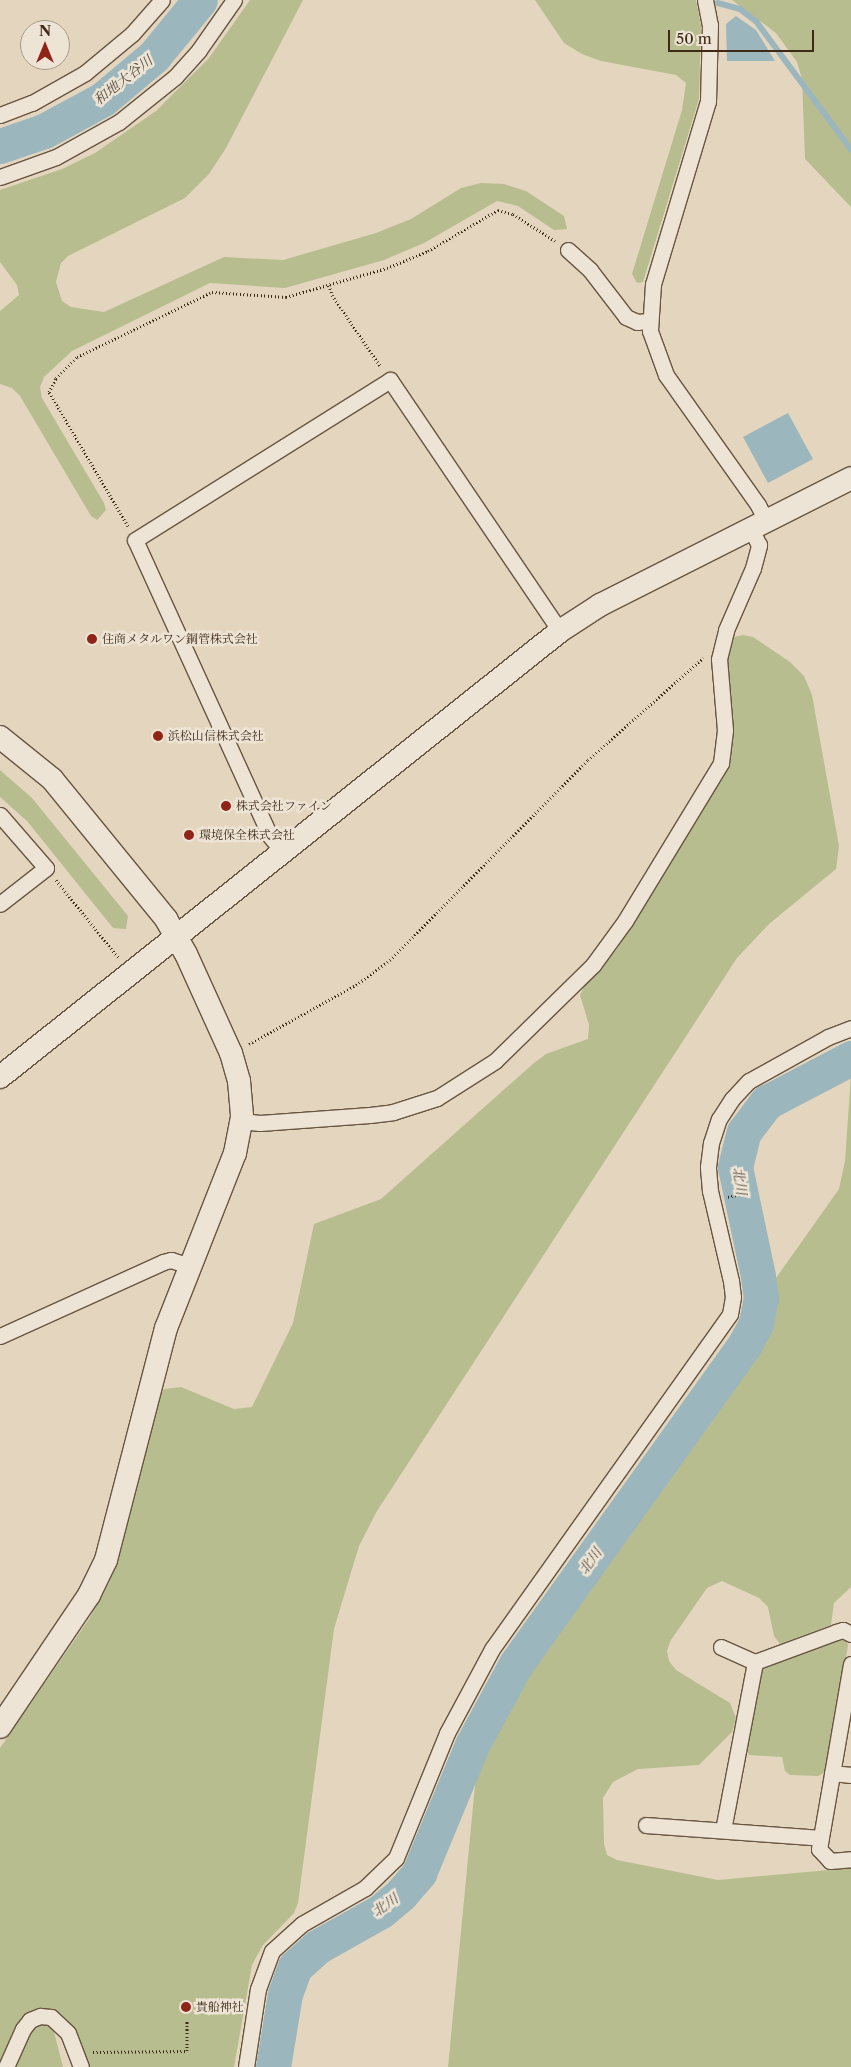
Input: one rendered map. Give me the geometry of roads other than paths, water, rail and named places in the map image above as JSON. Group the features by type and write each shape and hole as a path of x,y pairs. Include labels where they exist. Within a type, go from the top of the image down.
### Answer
{"street":[{"path":"0,115 32,103 85,73 132,34 162,0"},
{"path":"0,177 56,157 119,122 174,76 199,50 234,0"},
{"path":"241,1121 260,1123 393,1112 437,1098 496,1061 574,984 620,928 721,763 724,730 720,652 759,545 758,505 666,375 653,347 649,322 653,284 708,101 710,25 705,0"},
{"path":"568,250 590,270 626,317 638,322 649,322"},
{"path":"283,852 270,836 135,540 390,380 560,631"},
{"path":"0,1077 560,631 600,605 851,478"},
{"path":"0,736 52,779 166,918 231,1053 239,1081 241,1121 235,1153 160,1348 111,1540 98,1578 79,1612 0,1727"},
{"path":"0,815 46,868 0,904"},
{"path":"246,2067 258,1989 272,1951 302,1924 365,1888 396,1858 447,1733 492,1649 730,1314 731,1281 710,1191 708,1167 711,1143 719,1120 732,1099 749,1081 803,1050 851,1028"},
{"path":"0,1336 163,1262 170,1260 190,1266"},
{"path":"720,1647 755,1662 836,1632 843,1630 851,1634"},
{"path":"723,1830 755,1662"},
{"path":"851,1664 819,1850 830,1861 851,1859"},
{"path":"832,1773 851,1775"},
{"path":"646,1825 821,1838"},
{"path":"6,2067 23,2029 30,2020 40,2016 51,2017 60,2024 79,2061"}],"water":[{"path":"736,16 756,30 775,61 727,61 726,24"},
{"path":"788,413 813,459 768,483 743,437"}],"waterway":[{"name":"和地大谷川","path":"0,146 44,131 103,99 154,56 200,0"},
{"path":"718,3 740,9 757,22 851,149"},
{"name":"北川","path":"273,2067 285,1994 295,1967 317,1947 381,1911 401,1894 419,1873 472,1745 516,1664 745,1344 756,1323 761,1298 735,1167 744,1132 767,1102 851,1058"}],"place":[{"name":"住商メタルワン鋼管株式会社","path":"92,639"},
{"name":"浜松山信株式会社","path":"158,736"},
{"name":"株式会社ファイン","path":"226,806"},
{"name":"環境保全株式会社","path":"189,835"},
{"name":"貴船神社","path":"186,2007"}]}
